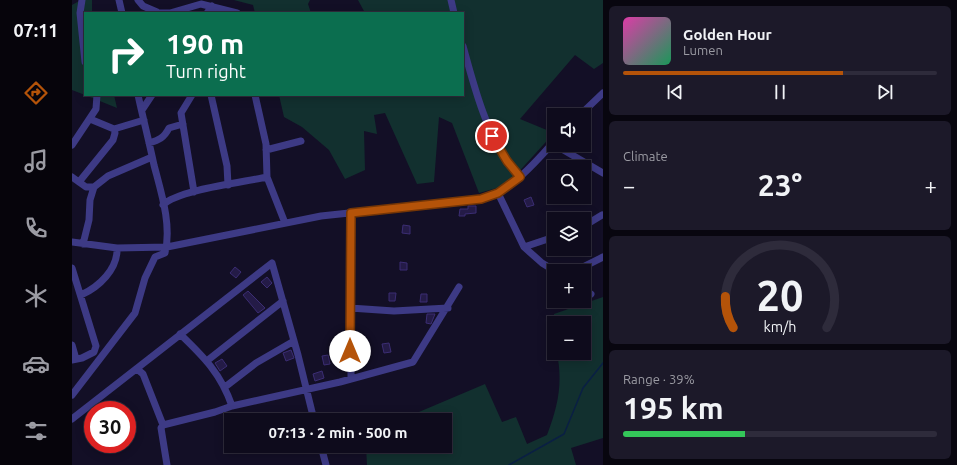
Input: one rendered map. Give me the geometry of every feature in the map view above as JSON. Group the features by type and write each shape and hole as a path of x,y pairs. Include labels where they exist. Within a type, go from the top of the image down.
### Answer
{"street":[{"path":"82,0 80,13 84,52"},
{"path":"119,0 122,12"},
{"path":"138,0 144,6 157,12 170,12 201,4 233,12"},
{"path":"451,0 454,12"},
{"path":"208,12 212,6"},
{"path":"464,49 492,136 507,161 520,177"},
{"path":"587,108 603,93"},
{"path":"72,145 90,119 98,104 97,96"},
{"path":"72,396 135,313 145,278 155,257 165,253 167,247 168,236 163,205 138,96"},
{"path":"142,110 151,96"},
{"path":"191,96 181,113 194,192"},
{"path":"211,96 227,166 228,185"},
{"path":"255,96 266,150 267,177 285,223"},
{"path":"90,119 114,129 144,120"},
{"path":"149,143 158,141 165,136 169,128 183,124"},
{"path":"79,182 113,140 115,133 114,129"},
{"path":"266,150 301,141"},
{"path":"72,242 117,248 167,247 321,216 470,202 498,193 520,177 547,151"},
{"path":"568,152 603,173"},
{"path":"83,244 89,220 90,200 94,187 108,176 152,157"},
{"path":"72,177 86,187 94,187"},
{"path":"163,205 171,198 267,177"},
{"path":"498,193 524,247 547,266"},
{"path":"351,213 351,379"},
{"path":"591,222 602,215"},
{"path":"524,247 547,239"},
{"path":"81,295 101,281 115,264 118,254 117,248"},
{"path":"589,264 603,257"},
{"path":"72,419 272,263 312,413"},
{"path":"72,268 96,346 94,352 74,360 72,345"},
{"path":"163,424 215,412 232,406 351,379 413,362 448,308 459,288"},
{"path":"208,360 283,301"},
{"path":"350,308 394,311 448,308"},
{"path":"180,334 208,360 226,387 232,406"},
{"path":"226,387 256,363 294,341"},
{"path":"137,368 143,374 163,424 161,428 167,465"},
{"path":"323,453 326,465"}],"green space":[{"path":"81,0 92,0 92,12 84,12 84,95 72,90 72,5"},
{"path":"234,0 310,0 308,4 311,12 255,12 253,5"},
{"path":"358,0 603,0 603,63 594,69 575,55 520,119 547,130 547,141 514,177 497,188 479,193 452,123 439,117 434,182 417,184 385,113 374,115 377,134 364,131 365,170 345,179 329,150 302,127 284,117 279,96 464,96 464,12 364,12"},
{"path":"87,96 114,96 117,108"},
{"path":"603,297 603,438 571,448 576,465 367,465 366,453 452,453 452,413 417,413 485,384 502,422 516,417 527,444 547,435 557,404 560,375 558,360 591,360 591,316 554,316 554,314 571,308 591,308 591,301"}],"building":[{"path":"531,197 534,205 527,207 524,200"},
{"path":"468,206 476,206 476,213 459,216 460,209 468,209"},
{"path":"403,225 410,226 410,234 402,233"},
{"path":"400,262 407,263 407,270 400,270"},
{"path":"235,267 241,272 236,278 230,273"},
{"path":"267,277 272,283 267,288 261,282"},
{"path":"248,291 265,308 258,313 243,295"},
{"path":"389,293 396,293 395,301 389,301"},
{"path":"421,294 427,294 427,302 420,302"},
{"path":"427,314 435,314 431,324 426,323"},
{"path":"389,343 391,352 384,353 382,344"},
{"path":"291,350 294,358 286,361 283,353"},
{"path":"328,355 330,364 324,365 322,356"},
{"path":"222,359 227,366 220,371 215,363"},
{"path":"322,371 324,378 315,381 313,374"}],"waterway":[{"path":"509,465 564,434 583,388 603,363"}],"route":[{"path":"350,351 350,282 352,246 351,213 470,202 498,193 509,187 520,177 507,161 492,136"}]}
